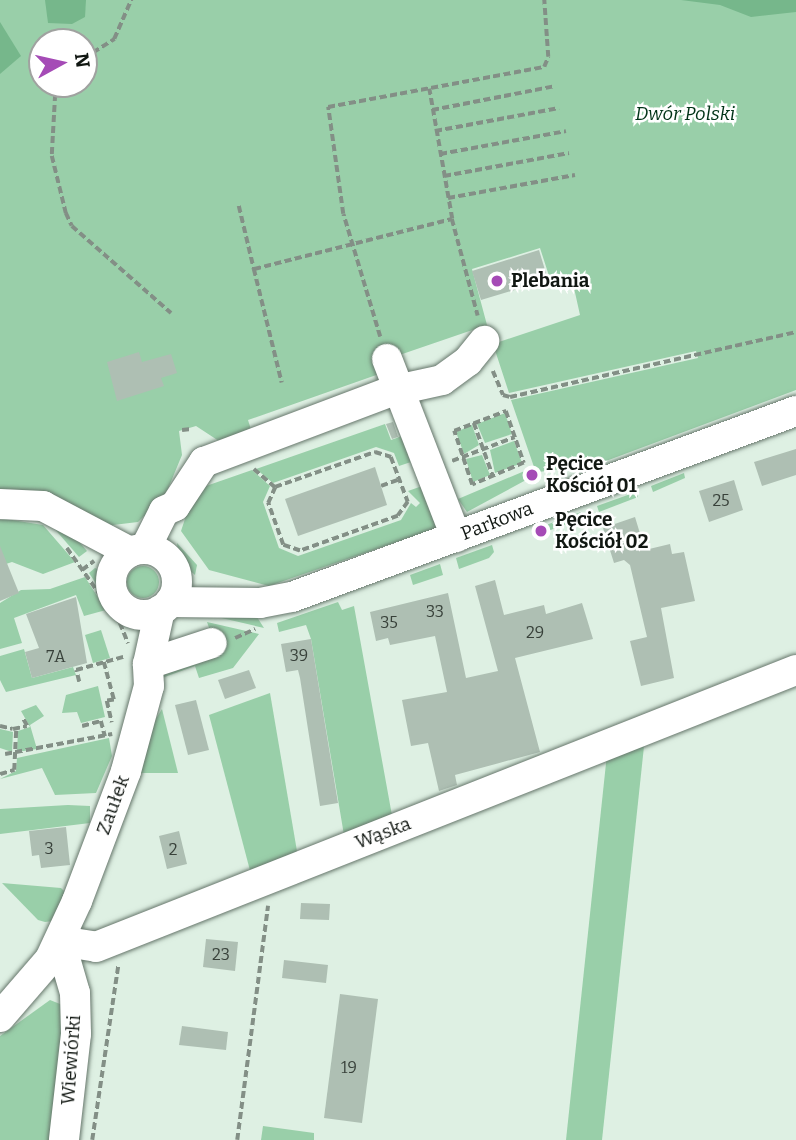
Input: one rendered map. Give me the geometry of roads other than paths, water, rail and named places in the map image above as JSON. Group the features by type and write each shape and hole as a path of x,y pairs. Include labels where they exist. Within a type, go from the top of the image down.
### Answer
{"street":[{"path":"400,390 448,377 484,341"},
{"path":"387,359 456,537"},
{"name":"Zaułek","path":"60,941 125,771 149,686 135,654 145,572 178,517 175,506 206,461 400,390"},
{"name":"Parkowa","path":"0,504 37,505 69,533 145,572 220,605 235,600 260,603 286,599 796,411"},
{"path":"130,611 146,614 145,572"},
{"name":"Zaułek","path":"135,654 139,654 130,611 113,593 145,572"},
{"path":"135,654 212,643"},
{"name":"Wąska","path":"60,941 91,948 119,938 796,670"},
{"path":"0,1017 37,975 60,941"},
{"name":"Wiewiórki","path":"60,941 75,993 76,1034 64,1140"}],"place":[{"name":"Plebania","path":"497,281"},
{"name":"Pęcice Kościół 01","path":"532,475"},
{"name":"Pęcice Kościół 02","path":"541,531"}],"park label":[{"name":"Dwór Polski","path":"685,114"}]}
